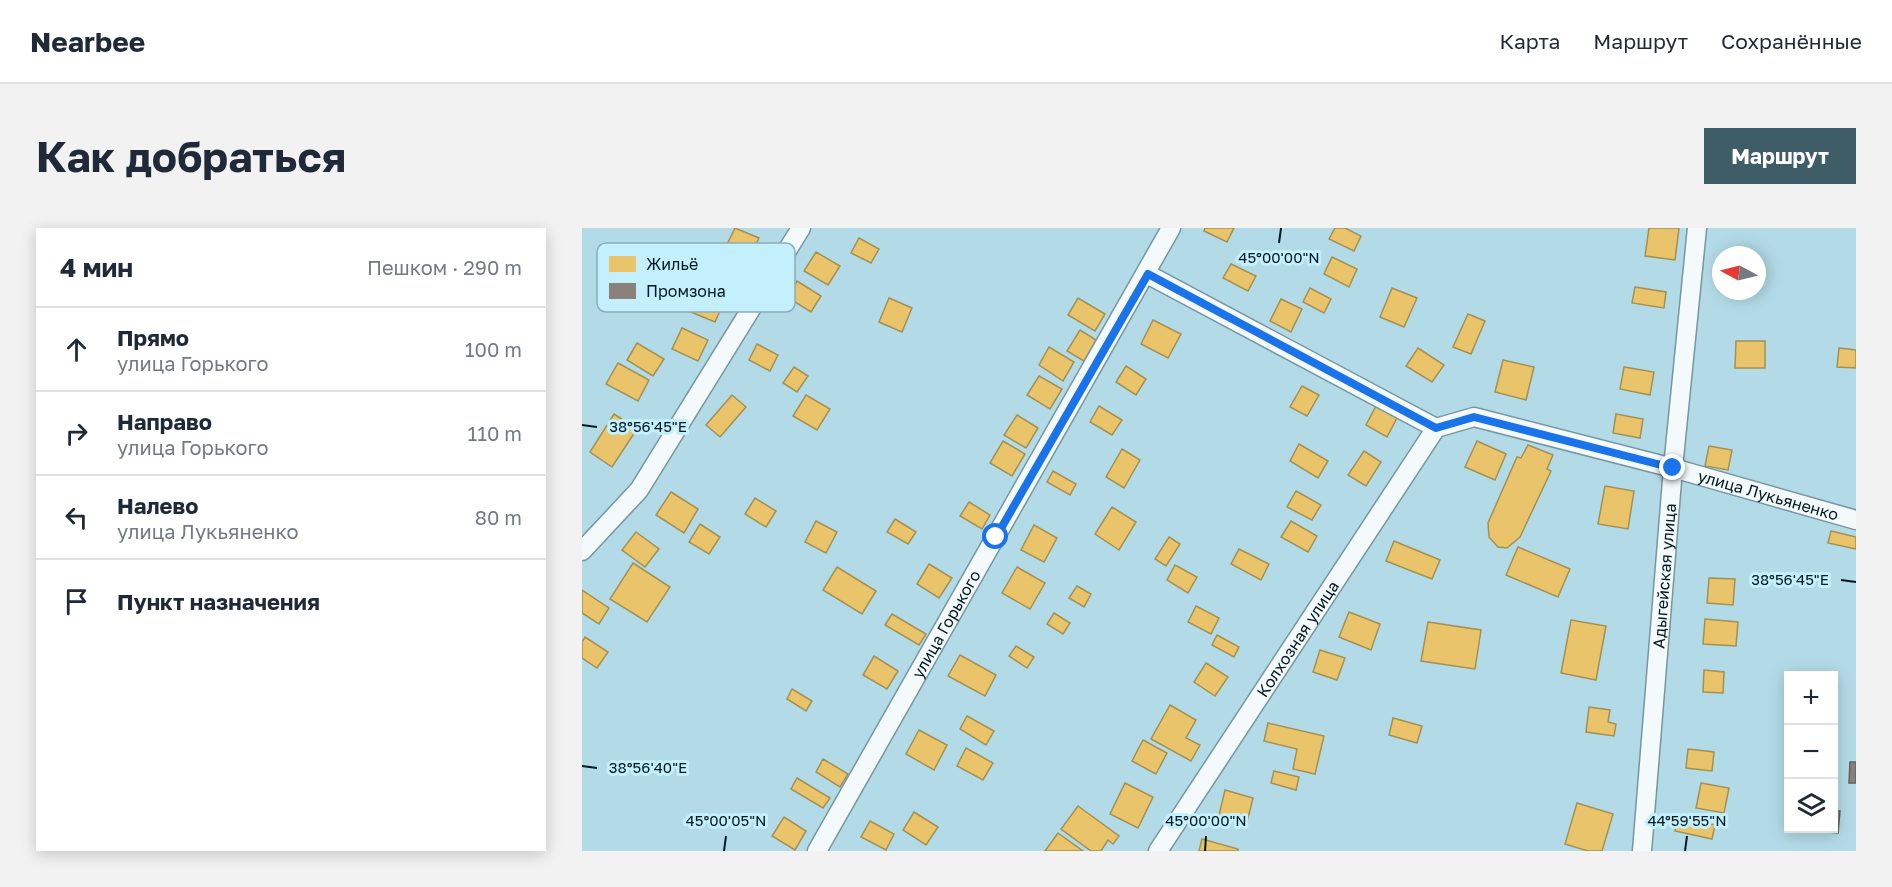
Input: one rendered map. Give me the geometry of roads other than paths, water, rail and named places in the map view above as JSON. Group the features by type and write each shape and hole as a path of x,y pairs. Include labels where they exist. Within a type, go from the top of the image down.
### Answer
{"street":[{"path":"792,243 801,228"},
{"name":"улица Горького","path":"817,851 1148,274 1171,228"},
{"name":"Адыгейская улица","path":"1642,851 1673,468 1697,228"},
{"path":"1148,274 1436,428"},
{"path":"582,551 639,489 749,312"},
{"name":"улица Лукьяненко","path":"1436,428 1474,417 1673,468 1856,520"},
{"name":"Колхозная улица","path":"1158,851 1436,428"}]}
